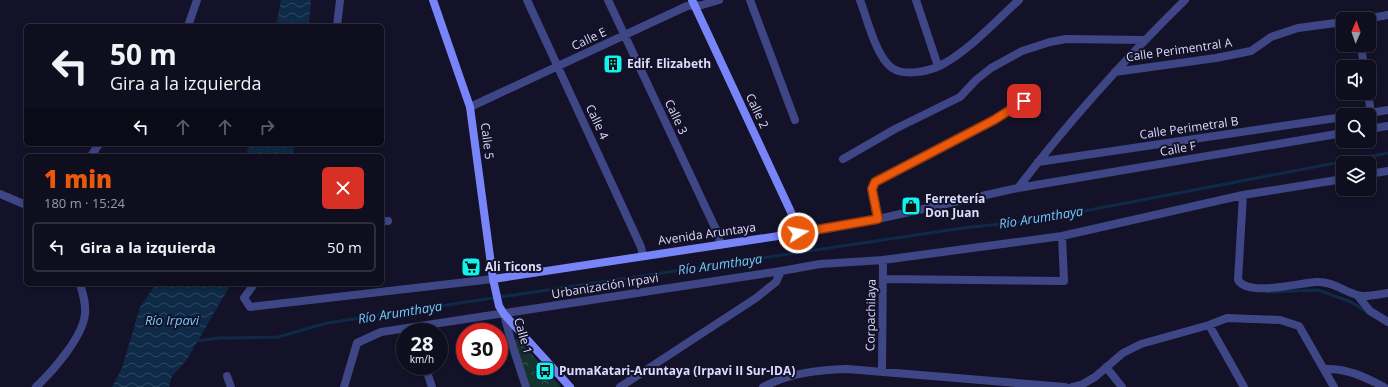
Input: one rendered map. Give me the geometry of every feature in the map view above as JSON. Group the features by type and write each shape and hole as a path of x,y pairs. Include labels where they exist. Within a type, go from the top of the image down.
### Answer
{"main road":[{"name":"Calle 5","path":"433,0 470,107 493,279 495,291 504,314"},
{"name":"Calle 2","path":"693,3 797,225 798,233"},
{"name":"Avenida Aruntaya","path":"493,279 798,233"},
{"path":"504,314 570,387"}],"street":[{"path":"189,24 197,0"},
{"path":"337,24 340,0"},
{"name":"Calle 4","path":"527,0 641,247 643,256"},
{"name":"Calle 3","path":"608,0 719,236 720,245"},
{"name":"Calle E","path":"470,107 693,3 719,0"},
{"path":"750,0 795,120"},
{"path":"860,0 877,45 885,60 893,69 906,72 920,72 938,66 962,50 1019,0"},
{"path":"916,0 938,66"},
{"path":"1115,72 1144,40 1185,0"},
{"path":"1376,17 1388,15"},
{"name":"Calle Perimentral A","path":"1018,188 1038,162 1115,72 1216,58 1251,51 1278,34 1298,28 1336,23"},
{"path":"843,160 902,126 960,97 976,80 991,68 1022,51 1050,42 1066,39 1144,40"},
{"path":"878,219 872,189 875,182 994,120 1024,101"},
{"path":"1376,112 1388,110"},
{"name":"Calle Perimetral B","path":"1038,162 1336,118"},
{"path":"1376,128 1388,126"},
{"name":"Calle F","path":"1018,188 1336,134"},
{"path":"1376,173 1388,171"},
{"name":"Urbanización Irpavi","path":"448,323 820,264 883,260 1062,236 1243,195 1336,179"},
{"name":"Avenida Aruntaya","path":"798,233 878,219 1018,188"},
{"path":"0,194 24,205"},
{"path":"1243,195 1238,280 1241,285 1248,287 1273,287 1297,286 1316,282 1326,283 1358,296 1370,311 1388,322"},
{"path":"884,279 1064,281 1062,236"},
{"name":"Corpachilaya","path":"882,371 883,260"},
{"path":"620,387 756,298 776,282 781,271"},
{"path":"253,286 244,298 250,307 493,279"},
{"path":"36,387 55,369 82,325 85,316 85,305 80,286"},
{"path":"1358,296 1388,293"},
{"name":"Calle 1","path":"504,314 526,387"},
{"path":"1072,387 1083,384 1095,377 1122,353 1141,344 1208,325 1227,318 1280,320 1300,326 1334,387"},
{"path":"1208,325 1241,386"},
{"name":"Urbanización Irpavi","path":"344,387 357,343 381,332 396,330"},
{"path":"1106,367 1122,387"},
{"path":"1325,369 1344,370 1366,378 1384,387"},
{"path":"763,387 800,373 820,370 882,371 1064,387"},
{"path":"428,375 432,387"},
{"path":"227,376 231,387"}],"green space":[{"path":"516,339 520,341 561,387 529,387 514,341"}],"water":[{"path":"281,0 311,0 309,24 276,24"},
{"path":"248,146 294,146 292,154 246,154"},
{"name":"Río Irpavi","path":"155,286 230,286 186,361 172,376 169,387 112,387 122,368 140,307"}],"waterway":[{"name":"Río Arumthaya","path":"196,341 220,338 278,337 327,323 963,228 1037,220 1388,153"},
{"path":"1267,292 1318,290 1351,302 1367,312"}],"place":[{"name":"Edif. Elizabeth","path":"613,64"},
{"name":"Ferretería Don Juan","path":"911,206"},
{"name":"Ali Ticons","path":"471,267"},
{"name":"PumaKatari-Aruntaya (Irpavi II Sur-IDA)","path":"545,371"}],"route":[{"path":"798,233 878,219 872,189 875,182 958,140 1024,101"}]}
